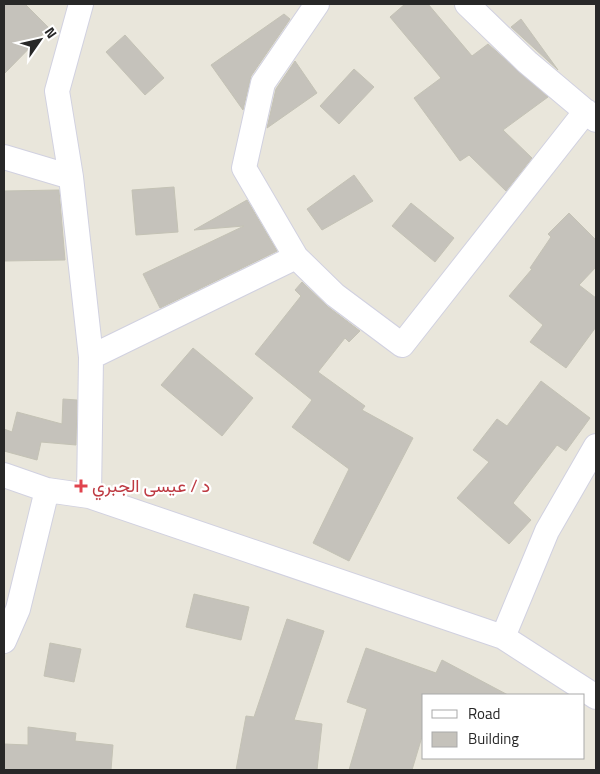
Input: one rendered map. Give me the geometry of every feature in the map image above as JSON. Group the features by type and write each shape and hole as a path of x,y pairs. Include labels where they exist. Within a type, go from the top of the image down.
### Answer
{"street":[{"path":"317,4 263,83 244,168 296,257 335,295 402,345 591,115 528,62 467,4"},
{"path":"77,5 56,91 71,177 91,357 89,496"},
{"path":"4,157 71,177"},
{"path":"91,357 296,257"},
{"path":"503,637 547,531 596,446"},
{"path":"4,475 47,490 89,496 503,637 596,697"},
{"path":"4,641 18,608 47,490"}],"building":[{"path":"4,4 25,4 49,28 4,74"},
{"path":"405,4 428,4 472,56 488,44 548,97 503,130 532,158 506,191 469,155 460,161 414,98 441,78 390,17"},
{"path":"284,14 290,19 251,76 243,110 211,65"},
{"path":"521,19 558,70 511,27"},
{"path":"125,35 164,78 145,95 106,52"},
{"path":"295,61 317,93 267,128 276,89"},
{"path":"354,69 374,87 339,124 320,106"},
{"path":"354,175 373,201 322,230 307,209"},
{"path":"174,187 178,232 136,235 132,190"},
{"path":"59,190 65,260 4,261 4,191"},
{"path":"247,200 277,251 160,308 143,274 244,226 194,230"},
{"path":"411,203 454,238 435,262 392,226"},
{"path":"569,213 596,240 596,267 579,285 596,298 596,327 566,368 530,342 543,325 509,296 532,269 530,268 551,237 548,234"},
{"path":"302,282 327,306 360,331 349,342 345,338 318,372 365,406 362,410 413,438 349,561 313,543 349,469 292,427 312,400 255,354 301,296 295,290"},
{"path":"193,348 253,398 222,436 161,385"},
{"path":"541,381 590,418 566,451 557,445 513,503 531,520 509,544 457,498 489,462 473,450 497,419 507,426"},
{"path":"63,399 77,400 76,445 41,442 37,460 4,451 4,429 12,432 17,412 62,424"},
{"path":"194,594 249,607 241,640 186,627"},
{"path":"287,619 324,631 294,720 322,724 317,770 236,770 246,716 254,717"},
{"path":"50,643 81,649 74,682 44,676"},
{"path":"366,648 436,673 442,660 506,694 422,694 422,737 412,770 349,770 367,709 347,702"},
{"path":"28,727 76,733 75,741 113,745 111,770 4,770 4,744 28,745"}],"place":[{"name":"د / عيسى الجبري","path":"81,486"}]}
